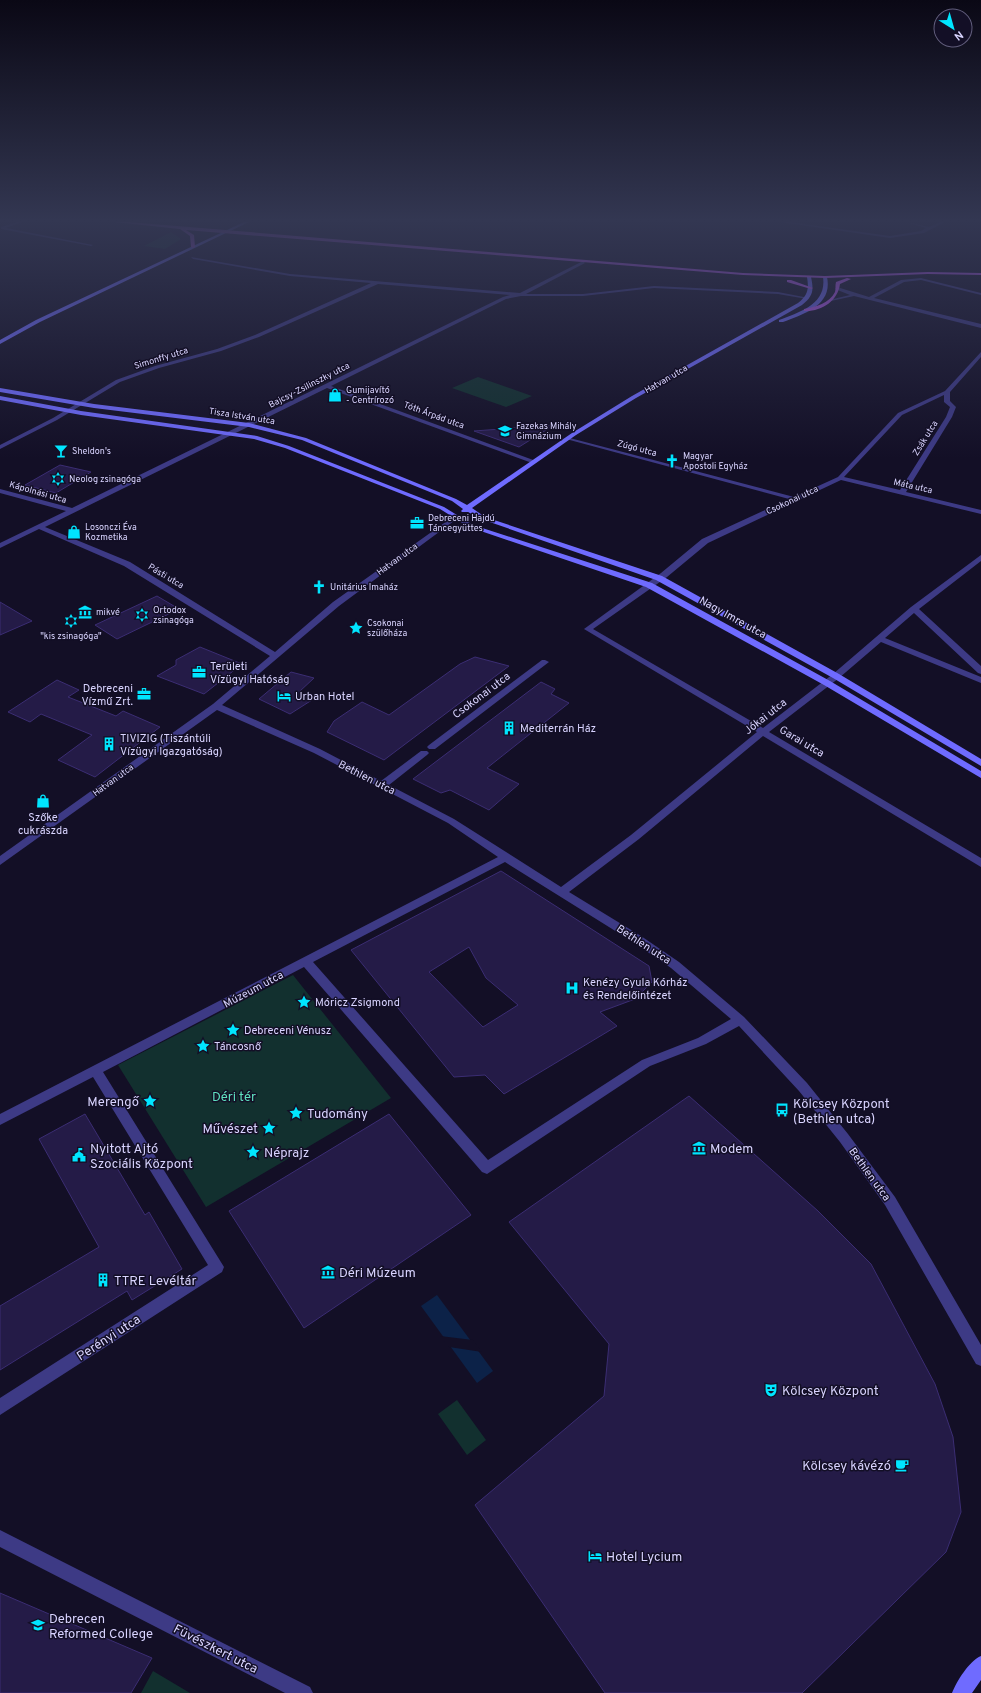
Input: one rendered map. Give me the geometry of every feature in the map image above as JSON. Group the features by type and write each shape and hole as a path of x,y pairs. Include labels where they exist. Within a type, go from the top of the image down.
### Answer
{"main road":[{"path":"806,310 816,308 829,301"}],"street":[{"path":"0,342 38,321 80,301"},
{"name":"Simonffy utca","path":"0,446 68,411 118,381 157,367 219,350 257,336 331,301"},
{"name":"Bajcsy-Zsilinszky utca","path":"0,546 499,301"},
{"name":"Hatvan utca","path":"0,861 216,706 336,604 568,438 634,397 756,330 802,301"},
{"name":"Hatvan utca","path":"756,330 806,310 818,301"},
{"path":"882,301 981,326"},
{"name":"Csokonai utca","path":"588,629 659,578 705,540 840,478 900,414 927,400 947,392 981,354"},
{"name":"Tóth Árpád utca","path":"327,386 534,462"},
{"name":"Tisza István utca","path":"0,390 80,404 249,425 304,439 454,500 468,509"},
{"name":"Zsák utca","path":"902,493 949,417 953,407 947,402 947,392"},
{"name":"Tisza István utca","path":"0,398 68,411 255,437 287,447 442,508 456,517"},
{"name":"Zúgó utca","path":"568,438 795,499"},
{"name":"Máta utca","path":"840,478 981,512"},
{"name":"Kápolnási utca","path":"0,491 71,510"},
{"name":"Nagy Imre utca","path":"468,509 484,518 659,578 836,676 981,763"},
{"name":"Nagy Imre utca","path":"456,517 471,526 649,585 827,683 981,775"},
{"name":"Pásti utca","path":"40,526 127,564 276,656"},
{"name":"Jókai utca","path":"562,892 635,837 763,732 836,676 914,609 981,557"},
{"path":"914,609 981,671"},
{"name":"Garai utca","path":"588,629 981,863"},
{"path":"879,638 981,680"},
{"name":"Csokonai utca","path":"432,747 545,662"},
{"name":"Bethlen utca","path":"216,706 317,751 451,821 675,965 740,1020 803,1087 844,1138 890,1201 981,1358"},
{"path":"382,785 424,753"},
{"name":"Múzeum utca","path":"0,1120 506,857"},
{"path":"306,962 487,1168 646,1064 702,1041 740,1020"},
{"name":"Perényi utca","path":"0,1407 217,1267 96,1071"},
{"name":"Füvészkert utca","path":"0,1538 304,1693"},
{"path":"961,1693 981,1665"}],"green space":[{"path":"478,377 532,396 506,407 452,388"},
{"name":"Déri tér","path":"293,975 391,1098 206,1207 118,1065"},
{"path":"457,1400 486,1440 467,1455 438,1414"},
{"path":"153,1671 190,1693 141,1693"}],"water":[{"path":"437,1295 493,1371 477,1383 421,1306"}],"pier":[{"path":"440,1336 473,1340 482,1352 449,1347"}],"building":[{"path":"554,425 519,447 474,431"},
{"name":"Neolog zsinagóga","path":"60,465 91,472 56,493 25,485"},
{"name":"Ortodox zsinagóga","path":"157,596 179,609 117,639 95,625"},
{"path":"0,602 32,621 0,635"},
{"name":"Területi Vízügyi Hatóság","path":"200,647 242,664 204,694 157,676 176,665 176,660"},
{"path":"475,657 509,666 384,760 327,732 334,721 362,702 389,715 460,664"},
{"name":"Urban Hotel","path":"291,672 314,678 299,692 312,700 290,714 259,699"},
{"path":"57,680 79,690 68,697 116,716 123,711 160,727 95,777 58,760 92,735 41,714 30,722 8,712"},
{"name":"Mediterrán Ház","path":"541,682 555,689 551,694 569,703 487,768 519,784 489,810 450,790 441,793 413,779"},
{"name":"Kenézy Gyula Kórház és Rendelőintézet","path":"501,871 649,966 652,982 635,999 600,1012 617,1026 504,1094 485,1075 454,1077 351,950","holes":["469,947 486,978 518,1005 483,1027 429,972"]},
{"name":"Kölcsey Központ","path":"689,1096 818,1211 871,1264 935,1384 953,1437 961,1512 946,1552 802,1693 605,1693 475,1505 604,1396 609,1344 509,1222"},
{"name":"TTRE Levéltár","path":"85,1114 145,1215 149,1212 182,1269 132,1300 127,1291 0,1370 0,1306 99,1247 39,1139"},
{"name":"Déri Múzeum","path":"389,1114 471,1215 304,1328 229,1211"},
{"name":"Debrecen Reformed College","path":"0,1593 152,1658 131,1693 0,1693"}],"place":[{"name":"Gumijavító - Centrírozó","path":"335,395"},
{"name":"Fazekas Mihály Gimnázium","path":"505,431"},
{"name":"Sheldon's","path":"61,451"},
{"name":"Magyar Apostoli Egyház","path":"672,461"},
{"name":"Neolog zsinagóga","path":"58,479"},
{"name":"Debreceni Hajdú Táncegyüttes","path":"417,523"},
{"name":"Losonczi Éva Kozmetika","path":"74,532"},
{"name":"Unitárius Imaház","path":"319,587"},
{"name":"mikvé","path":"85,612"},
{"name":"Ortodox zsinagóga","path":"142,615"},
{"name":"\"kis zsinagóga\"","path":"71,621"},
{"name":"Csokonai szülőháza","path":"356,628"},
{"name":"Területi Vízügyi Hatóság","path":"199,672"},
{"name":"Debreceni Vízmű Zrt.","path":"144,694"},
{"name":"Urban Hotel","path":"284,696"},
{"name":"Mediterrán Ház","path":"509,728"},
{"name":"TIVIZIG (Tiszántúli Vízügyi Igazgatóság)","path":"109,744"},
{"name":"Szőke cukrászda","path":"43,801"},
{"name":"Kenézy Gyula Kórház és Rendelőintézet","path":"572,988"},
{"name":"Móricz Zsigmond","path":"304,1002"},
{"name":"Debreceni Vénusz","path":"233,1030"},
{"name":"Táncosnő","path":"203,1046"},
{"name":"Merengő","path":"150,1101"},
{"name":"Kölcsey Központ (Bethlen utca)","path":"782,1110"},
{"name":"Tudomány","path":"296,1113"},
{"name":"Művészet","path":"269,1128"},
{"name":"Modem","path":"699,1148"},
{"name":"Néprajz","path":"253,1152"},
{"name":"Nyitott Ajtó Szociális Központ","path":"79,1155"},
{"name":"Déri Múzeum","path":"328,1272"},
{"name":"TTRE Levéltár","path":"103,1280"},
{"name":"Kölcsey Központ","path":"771,1390"},
{"name":"Kölcsey kávézó","path":"902,1465"},
{"name":"Hotel Lycium","path":"595,1556"},
{"name":"Debrecen Reformed College","path":"38,1625"}]}
